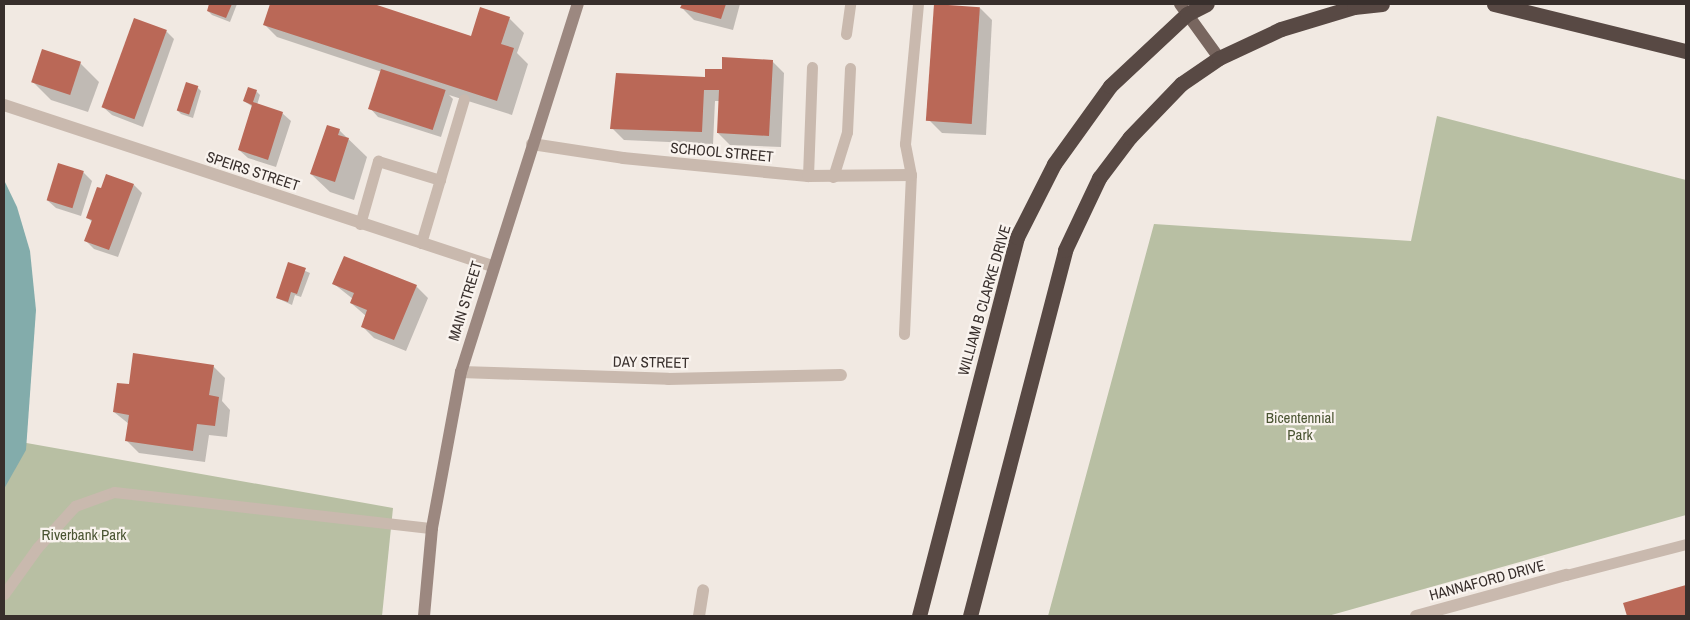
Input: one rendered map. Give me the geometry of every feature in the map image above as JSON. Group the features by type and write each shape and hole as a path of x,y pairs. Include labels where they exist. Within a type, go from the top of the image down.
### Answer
{"highway":[{"name":"WILLIAM B CLARKE DRIVE","path":"919,616 1017,237 1054,164 1110,86 1184,9 1207,4"},
{"path":"970,616 1065,250 1099,178 1130,137 1181,84 1219,58 1281,29 1354,6 1382,4"},
{"path":"1494,4 1686,50"}],"main road":[{"name":"MAIN STREET","path":"424,616 432,528 461,372 492,266 578,4"},
{"path":"1184,9 1219,58"}],"street":[{"name":"SPEIRS STREET","path":"4,105 492,266"},
{"name":"SCHOOL STREET","path":"532,144 623,158 808,176 911,175"},
{"name":"DAY STREET","path":"461,372 668,380 841,375"},
{"name":"HANNAFORD DRIVE","path":"1416,616 1566,575"},
{"path":"699,616 703,590"}],"lane":[{"path":"846,34 850,4"},
{"path":"904,334 911,175 906,144 918,4"},
{"path":"808,176 812,67"},
{"path":"833,177 847,132 850,68"},
{"path":"421,243 464,99"},
{"path":"360,224 378,160 440,180"},
{"path":"4,594 37,548 75,506 114,492 432,528"},
{"path":"1566,575 1686,544"}],"green space":[{"name":"Bicentennial Park","path":"1437,116 1686,180 1686,515 1328,616 1048,616 1154,224 1411,241"},
{"name":"Riverbank Park","path":"4,439 393,508 382,616 4,616"}],"water":[{"path":"4,180 17,207 30,251 36,310 26,450 4,489"}],"building":[{"path":"209,4 232,4 226,18 207,11"},
{"path":"270,4 374,4 471,36 480,7 510,17 501,44 514,48 497,101 263,25"},
{"path":"682,4 726,4 721,19 680,8"},
{"path":"934,4 980,7 972,124 926,121"},
{"path":"134,18 167,30 134,119 102,107"},
{"path":"42,49 81,62 70,95 31,82"},
{"path":"722,57 773,60 769,136 717,133 719,90 704,90 702,132 610,129 616,73 705,77 705,69 722,69"},
{"path":"381,69 446,90 433,130 368,109"},
{"path":"186,82 198,86 189,115 177,111"},
{"path":"248,87 257,90 253,102 283,112 268,160 238,150 252,105 243,101"},
{"path":"327,125 340,129 338,135 349,138 335,182 310,174"},
{"path":"58,163 84,171 72,208 47,200"},
{"path":"106,174 134,184 109,250 84,241 92,220 86,218 97,187 101,188"},
{"path":"344,256 417,285 394,340 361,327 367,310 350,303 354,293 332,284"},
{"path":"288,262 306,268 297,294 291,292 288,302 276,298"},
{"path":"133,353 214,365 209,395 219,397 215,426 197,424 193,451 125,441 129,415 113,412 117,383 129,384"},
{"path":"1686,585 1686,616 1627,616 1623,603"}]}
